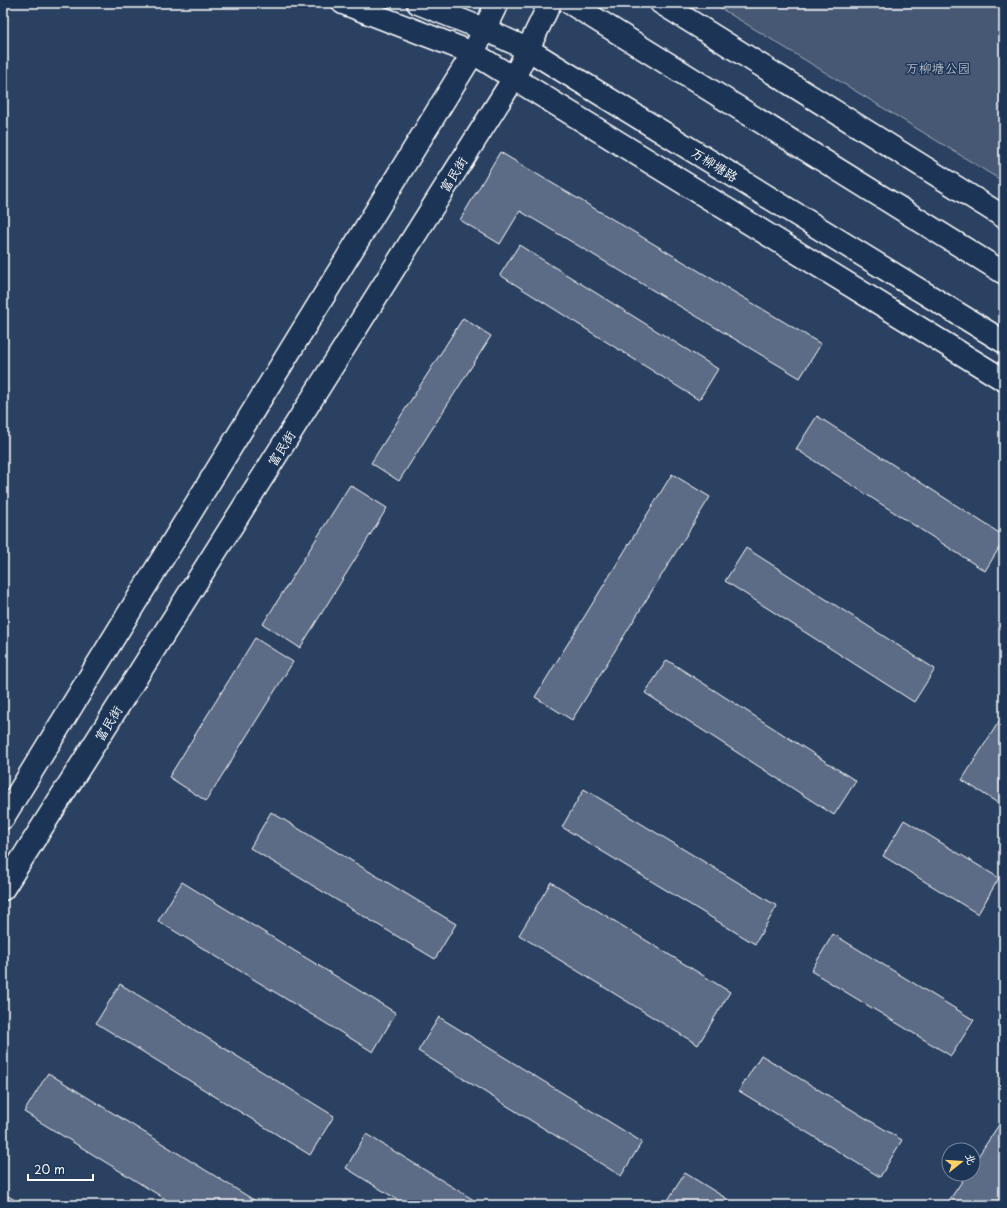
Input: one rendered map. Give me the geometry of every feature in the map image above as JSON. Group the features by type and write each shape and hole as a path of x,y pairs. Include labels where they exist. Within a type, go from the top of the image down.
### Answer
{"main road":[{"path":"343,3 473,53 1004,380"},
{"name":"万柳塘路","path":"418,3 486,30 529,50 1004,342"},
{"path":"3,818 473,53 486,30 497,3"},
{"name":"富民街","path":"3,889 514,78 529,50 550,3"},
{"path":"570,3 1004,273"},
{"path":"661,3 1004,217"}],"green space":[{"name":"万柳塘公园","path":"712,3 1004,3 1004,182"}],"building":[{"path":"500,152 821,344 800,378 520,211 500,244 460,220"},
{"path":"519,245 718,369 699,400 500,275"},
{"path":"463,318 491,336 399,481 371,463"},
{"path":"817,416 1004,536 1004,540 985,571 796,449"},
{"path":"672,474 710,497 572,720 535,697"},
{"path":"350,485 387,508 300,648 263,624"},
{"path":"746,548 935,669 914,702 725,581"},
{"path":"255,638 293,662 206,801 169,777"},
{"path":"667,660 856,781 834,815 645,693"},
{"path":"1003,715 1004,716 1004,807 962,780"},
{"path":"584,789 777,906 755,944 562,827"},
{"path":"271,812 456,924 435,959 250,848"},
{"path":"904,820 999,878 978,914 883,856"},
{"path":"182,882 396,1013 373,1052 158,921"},
{"path":"551,882 730,992 698,1045 519,935"},
{"path":"833,934 974,1020 951,1056 811,971"},
{"path":"120,984 334,1116 310,1155 96,1023"},
{"path":"439,1017 642,1142 621,1176 418,1051"},
{"path":"761,1055 902,1140 880,1177 739,1091"},
{"path":"48,1073 262,1205 175,1205 24,1112"},
{"path":"1004,1117 1004,1205 946,1205 962,1182 981,1182 981,1152"},
{"path":"366,1134 482,1205 406,1205 346,1168"},
{"path":"685,1173 737,1205 665,1205"},
{"path":"3,1193 23,1205 3,1205"}]}
